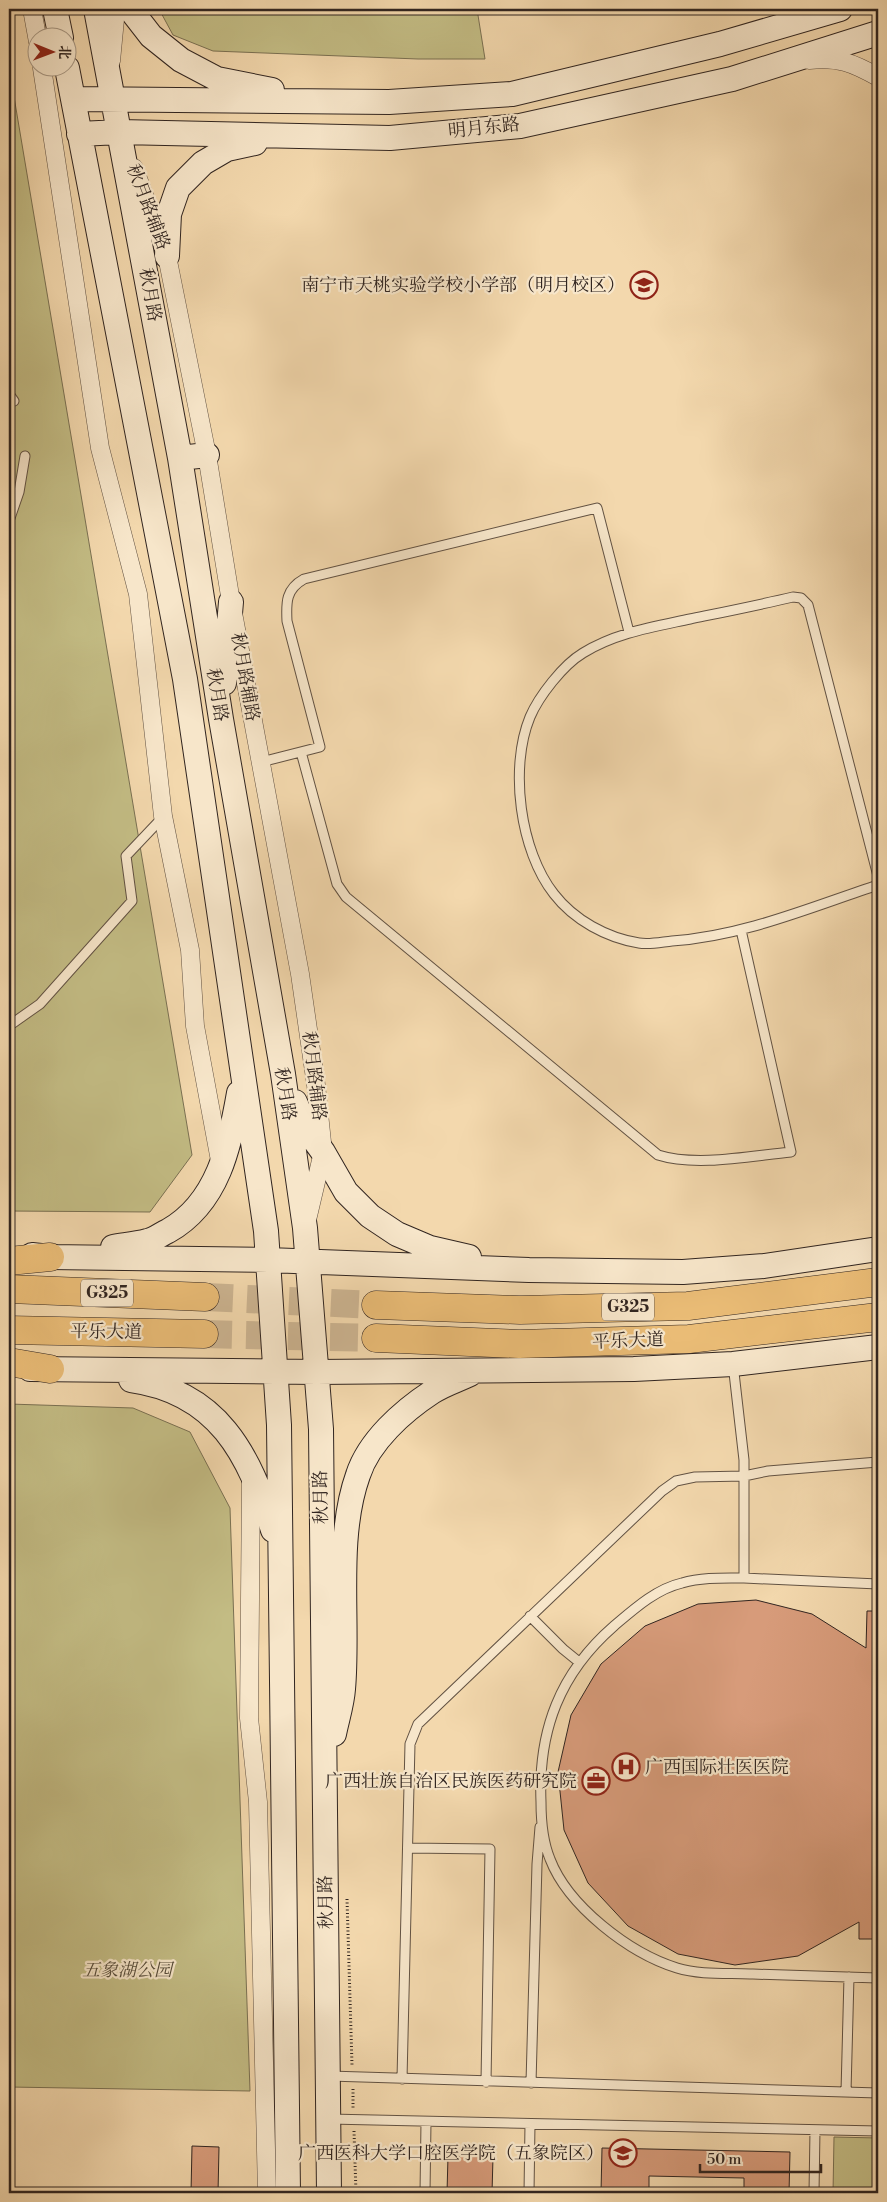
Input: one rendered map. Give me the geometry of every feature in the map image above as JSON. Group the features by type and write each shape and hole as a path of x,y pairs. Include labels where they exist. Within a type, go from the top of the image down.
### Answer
{"highway":[{"path":"9,1261 50,1257"},
{"name":"平乐大道","path":"376,1304 520,1310 688,1306 878,1282"},
{"name":"G325","path":"9,1289 205,1297"},
{"name":"平乐大道","path":"376,1338 518,1344 689,1339 878,1316"},
{"name":"平乐大道","path":"9,1330 204,1334"},
{"path":"9,1362 50,1369"}],"main road":[{"path":"55,9 59,28"},
{"name":"秋月路","path":"96,9 180,458 221,719 283,1074 305,1228 321,1429 329,2193"},
{"path":"130,9 151,36 181,60 216,79 328,101"},
{"name":"明月东路","path":"73,99 112,88 328,101 389,102 512,94 720,44 840,9"},
{"name":"明月东路","path":"79,134 120,132 390,138 520,126 732,79 878,33"},
{"name":"秋月路","path":"68,78 185,679 266,1231 279,1425 288,2193"},
{"path":"167,256 169,214 178,188 203,163 226,149 291,136"},
{"path":"180,458 207,455"},
{"path":"221,719 231,602"},
{"path":"50,1257 149,1241 179,1224 192,1213 207,1195 221,1168 233,1126 242,1072"},
{"path":"283,1074 307,1130 323,1152 346,1192 370,1216 397,1234 430,1248 529,1270"},
{"path":"9,1253 50,1257 268,1260 529,1270 683,1272 764,1266 878,1249"},
{"path":"9,1370 275,1370 316,1372 634,1369 733,1364 878,1347"},
{"path":"50,1369 156,1383 190,1399 213,1417 234,1443 251,1470 280,1553"},
{"path":"324,1777 343,1691 347,1515 358,1474 374,1446 412,1406 434,1390 480,1370"}],"street":[{"path":"32,9 35,28"},
{"path":"112,88 116,9"},
{"path":"786,62 823,59 854,63 878,77"},
{"path":"44,78 100,448 138,594 163,816 190,950 195,1026 221,1168"},
{"name":"秋月路辅路","path":"120,132 167,256 207,455 231,602 300,974 316,1085 323,1152 305,1228"},
{"path":"251,1470 249,1718 258,1802 266,2193"}],"lane":[{"path":"9,521 19,492 25,456"},
{"path":"261,762 320,747 287,621 286,602 294,584 304,579 597,508 630,632"},
{"path":"878,876 808,605 801,598 793,597 630,632 582,653 555,679 542,696 530,718 522,746 520,802 528,839 539,871 554,895 582,920 615,938 642,944 686,940 741,930 878,885"},
{"path":"301,752 337,884 346,897 658,1155 674,1160 691,1161 791,1152 741,930"},
{"path":"9,1024 13,1024 40,1004 132,901 126,856 163,816"},
{"path":"733,1364 744,1460 744,1578"},
{"path":"402,2079 410,1744 418,1724 530,1616 676,1481 695,1477 744,1476 768,1471 878,1462"},
{"path":"531,2083 537,1864 541,1816 540,1780 549,1722 560,1693 579,1662 597,1641 651,1596 682,1583 711,1578 744,1578 878,1584"},
{"path":"530,1616 579,1662"},
{"path":"541,1816 549,1858 560,1880 581,1904 611,1932 646,1954 677,1968 699,1972 878,1978"},
{"path":"408,1848 490,1849 486,2082"},
{"path":"846,2092 849,1977"},
{"path":"328,2076 878,2093"},
{"path":"328,2119 878,2131"},
{"path":"424,2193 426,2122"},
{"path":"529,2193 530,2124"},
{"path":"814,2193 815,2130"}],"path":[{"path":"347,1890 356,2193"}],"green space":[{"path":"159,9 477,9 485,59 418,59 213,51 173,35"},
{"path":"9,67 192,1155 150,1212 9,1211"},
{"name":"五象湖公园","path":"9,1404 133,1408 190,1432 230,1508 250,2091 9,2087"},
{"path":"834,2137 878,2138 878,2193 833,2193"}],"building":[{"path":"756,1600 812,1614 866,1648 867,1611 878,1611 878,1939 859,1939 859,1922 798,1956 735,1965 678,1954 628,1926 588,1883 564,1830 558,1772 571,1715 601,1664 645,1626 698,1604"},
{"path":"192,2146 219,2147 218,2193 191,2193"},
{"path":"602,2148 790,2152 789,2193 744,2193 744,2178 649,2176 649,2193 601,2193"},
{"path":"448,2156 493,2157 492,2193 447,2193"}],"tunnel":[{"path":"205,1297 376,1305"},
{"path":"204,1334 376,1338"}],"place":[{"name":"南宁市天桃实验学校小学部（明月校区）","path":"644,285"},
{"name":"广西国际壮医医院","path":"626,1767"},
{"name":"广西壮族自治区民族医药研究院","path":"596,1781"},
{"name":"广西医科大学口腔医学院（五象院区）","path":"623,2153"}]}
